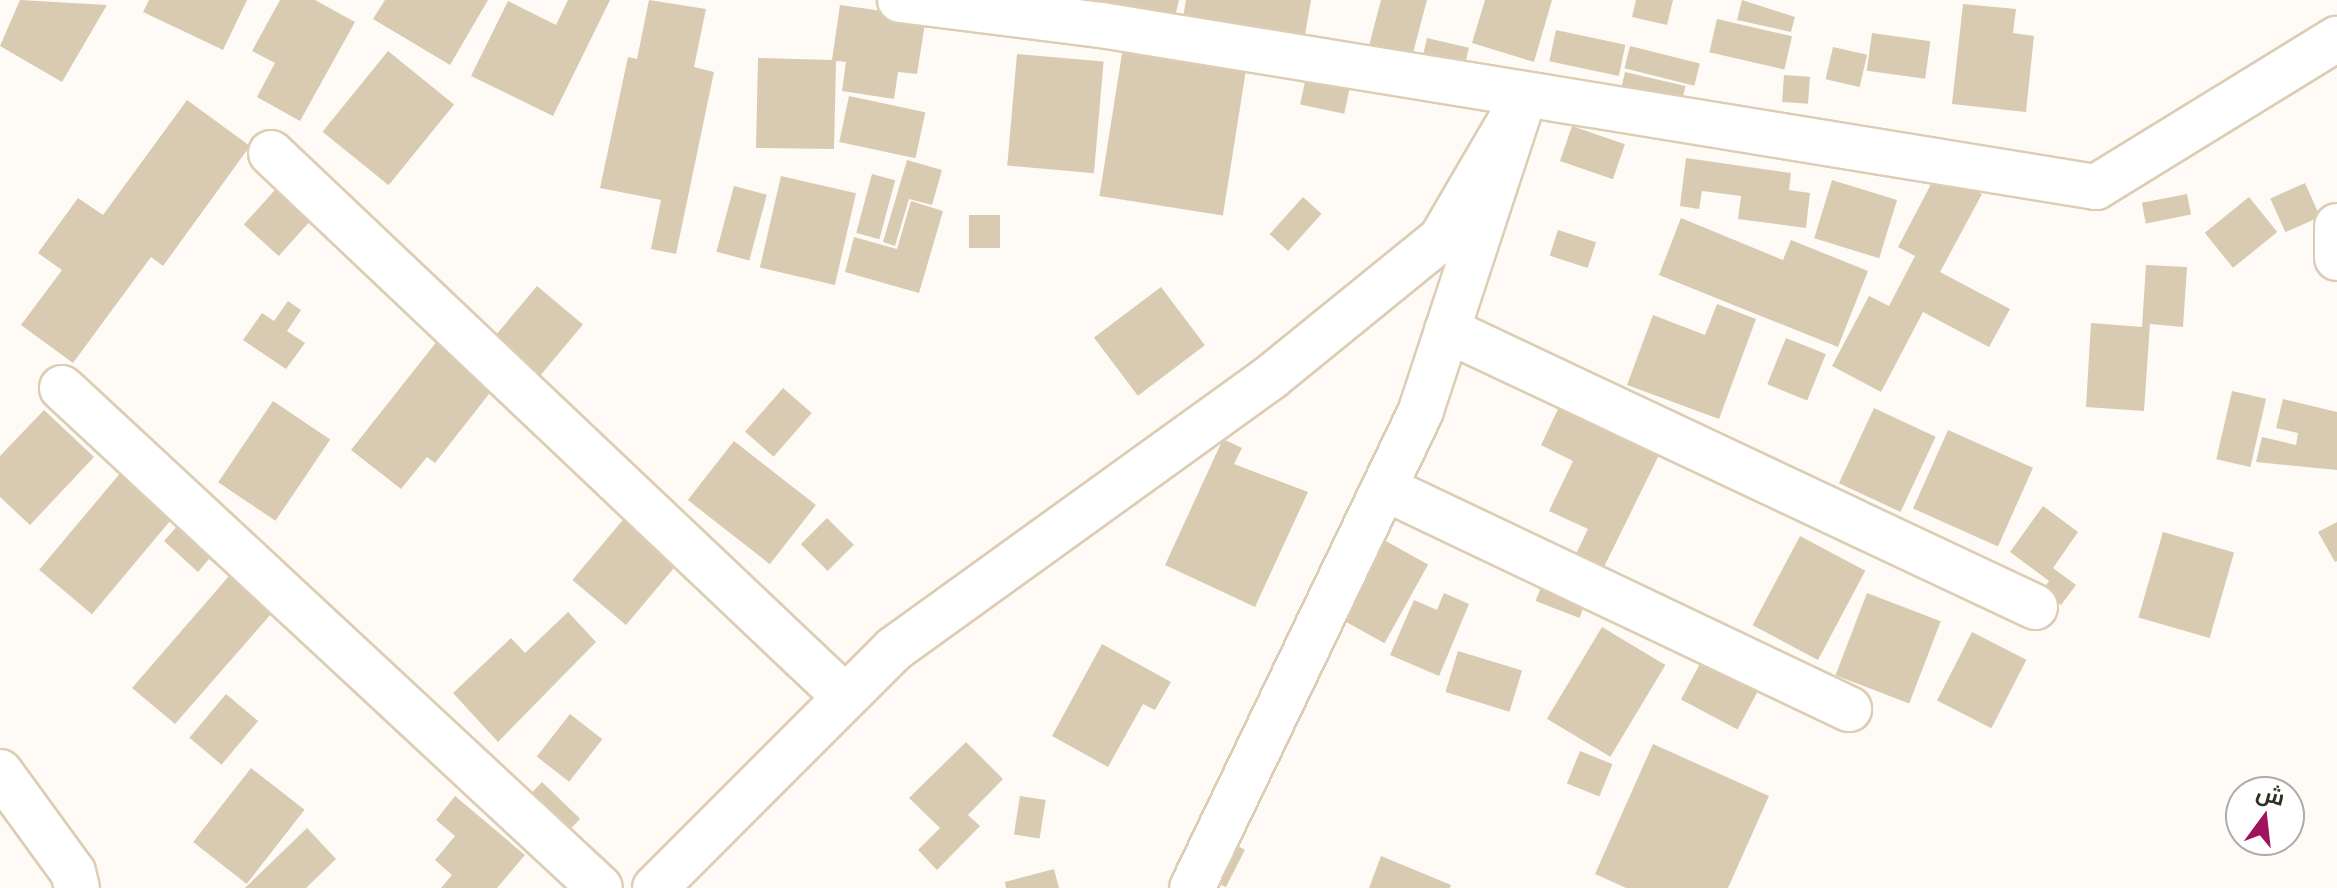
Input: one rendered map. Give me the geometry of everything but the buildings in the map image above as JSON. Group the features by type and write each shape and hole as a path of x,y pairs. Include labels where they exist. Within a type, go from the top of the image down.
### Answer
{"street":[{"path":"900,0 1101,25 1524,97 2096,187 2337,39"},
{"path":"1192,888 1421,411 1524,97"},
{"path":"655,888 894,649 1271,377 1441,239 1524,97"},
{"path":"271,153 845,697"},
{"path":"2337,226 2337,258"},
{"path":"1447,330 2035,607"},
{"path":"62,388 600,888"},
{"path":"1384,488 1849,709"},
{"path":"0,772 73,872 77,888"}]}
